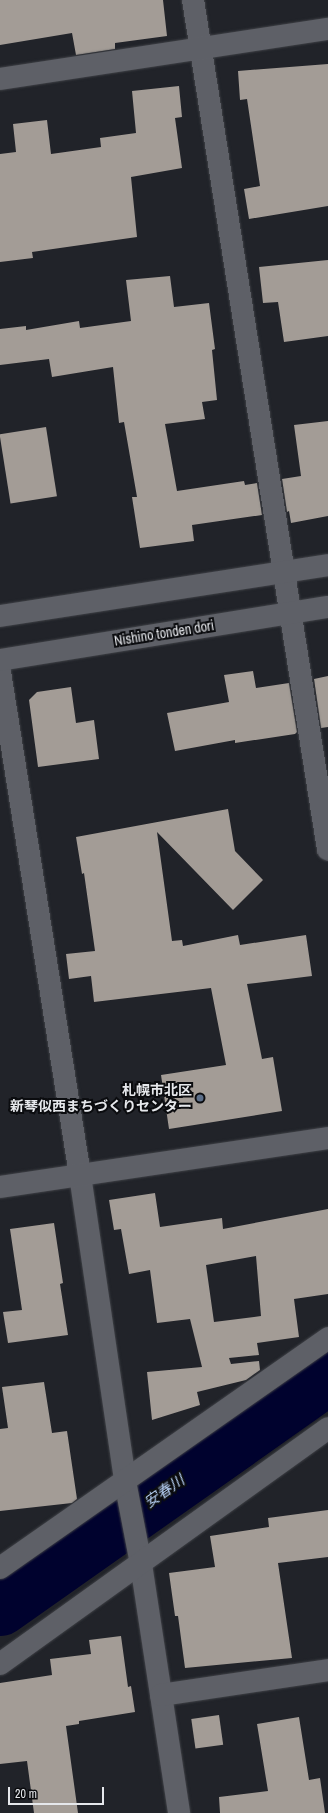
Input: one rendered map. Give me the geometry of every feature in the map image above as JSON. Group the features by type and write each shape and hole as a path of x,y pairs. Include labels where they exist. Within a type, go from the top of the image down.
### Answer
{"street":[{"path":"193,0 328,849"},
{"path":"0,79 328,29"},
{"path":"0,616 328,565"},
{"name":"Nishino tonden dori","path":"0,660 328,607"},
{"path":"0,672 179,1813"},
{"path":"0,1187 328,1138"},
{"path":"0,1568 127,1487 328,1338"},
{"path":"0,1664 328,1428"},
{"path":"161,1695 328,1670"}],"building":[{"path":"0,0 163,0 167,36 115,43 115,49 76,55 72,33 0,45"},
{"path":"328,64 328,206 249,219 244,189 260,186 247,99 240,100 238,71"},
{"path":"179,86 182,117 175,118 182,168 131,177 137,237 32,252 33,258 0,262 0,154 16,152 13,124 47,120 51,154 101,147 100,138 136,133 132,91"},
{"path":"328,260 328,336 284,342 278,302 263,303 259,267"},
{"path":"170,276 174,307 209,303 215,349 212,350 217,400 202,402 205,419 165,424 177,491 244,481 245,485 257,483 262,515 192,525 194,541 140,548 132,497 137,497 124,422 119,423 113,367 52,377 49,359 0,365 0,329 26,326 26,330 79,321 80,328 131,321 126,280"},
{"path":"328,421 328,516 291,523 289,511 287,512 282,479 301,476 294,425"},
{"path":"46,427 57,496 11,503 0,434"},
{"path":"253,671 256,688 289,683 297,732 295,734 235,743 235,740 175,751 167,713 229,702 224,675"},
{"path":"328,676 328,727 321,728 314,679"},
{"path":"71,687 76,723 94,720 99,759 38,767 29,700 37,692"},
{"path":"228,809 235,851 263,880 233,910 157,832 172,941 182,940 183,946 238,935 240,945 306,935 312,976 247,984 262,1059 273,1057 282,1111 169,1129 161,1075 226,1065 211,988 94,1002 91,976 69,979 66,954 95,951 84,873 82,874 76,837"},
{"path":"155,1193 160,1227 222,1218 223,1229 328,1209 328,1294 294,1299 299,1337 257,1343 259,1355 229,1358 231,1364 259,1361 260,1370 246,1380 197,1392 200,1405 152,1420 147,1372 202,1367 190,1319 157,1323 150,1270 129,1274 121,1229 114,1230 109,1200","holes":["256,1256 261,1316 214,1322 206,1265"]},
{"path":"54,1223 63,1283 60,1284 68,1335 8,1343 3,1312 22,1310 10,1229"},
{"path":"44,1382 52,1433 67,1431 77,1499 72,1503 0,1511 0,1429 8,1428 2,1387"},
{"path":"328,1510 328,1557 278,1563 292,1658 185,1668 178,1616 175,1616 169,1573 215,1567 210,1536 269,1527 268,1518"},
{"path":"121,1636 128,1687 131,1686 135,1712 79,1721 79,1724 66,1726 78,1813 34,1813 27,1761 0,1764 0,1683 52,1675 50,1659 91,1654 89,1640"},
{"path":"219,1715 223,1745 195,1749 191,1719"},
{"path":"299,1717 309,1780 320,1778 325,1813 220,1813 219,1797 268,1791 257,1724"}],"waterway":[{"name":"安春川","path":"0,1607 328,1376"}],"place":[{"name":"札幌市北区 新琴似西まちづくりセンター","path":"200,1098"}]}
